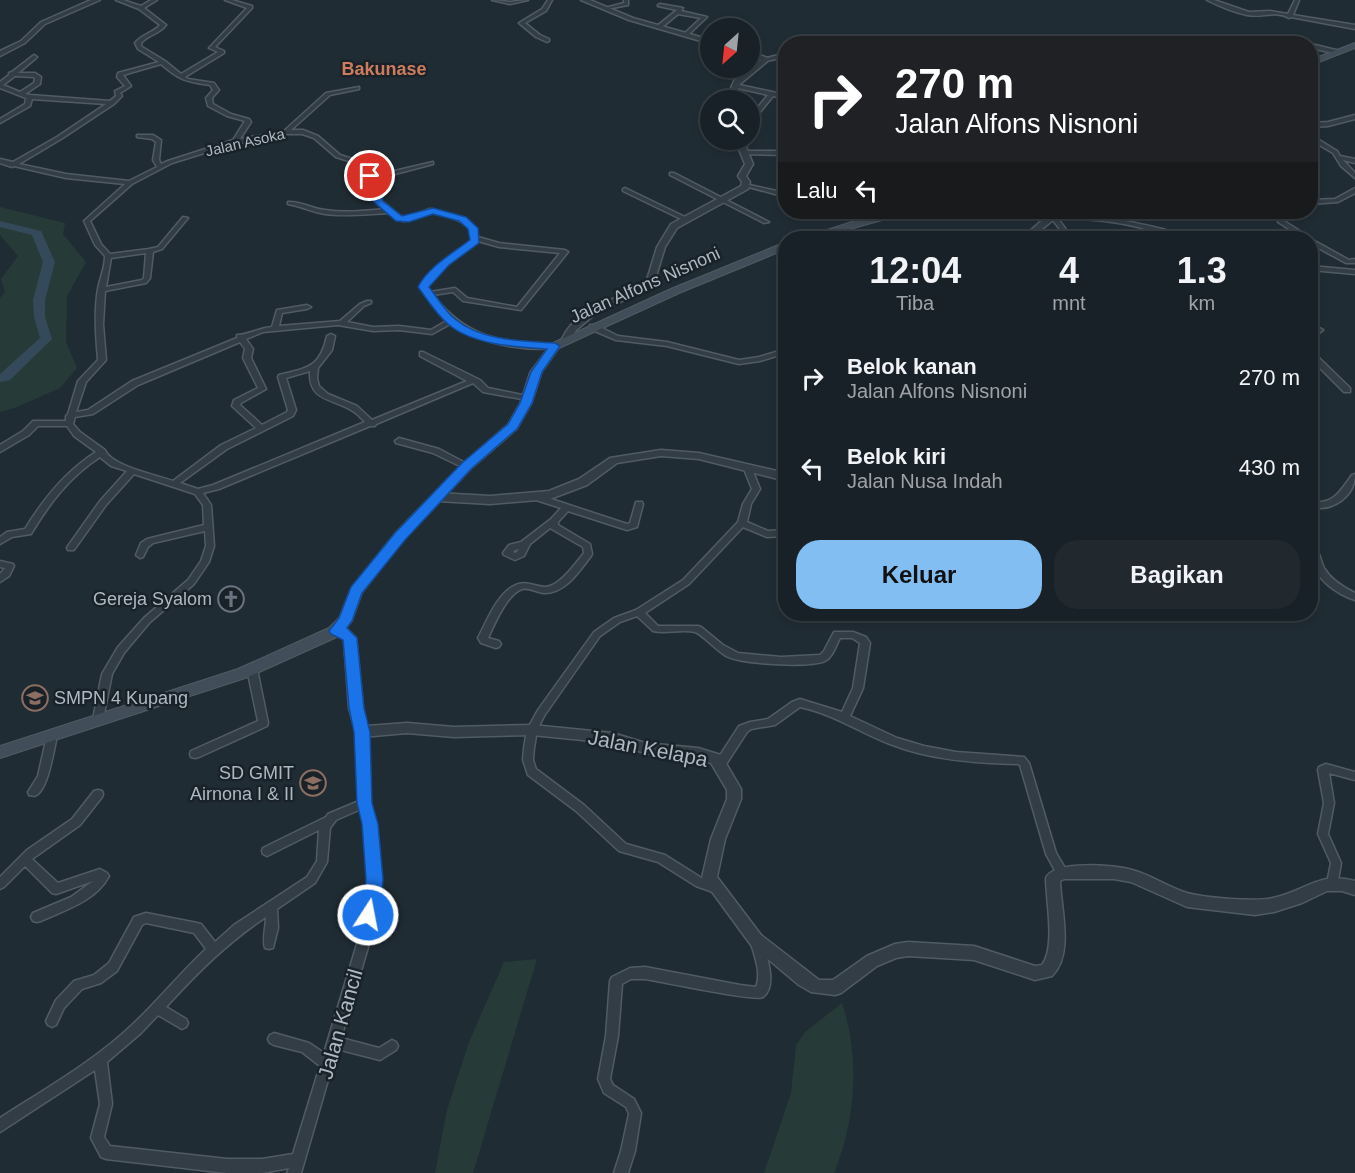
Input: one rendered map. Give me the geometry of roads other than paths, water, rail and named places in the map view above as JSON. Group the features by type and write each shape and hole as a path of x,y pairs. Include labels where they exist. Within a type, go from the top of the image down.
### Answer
{"main road":[{"path":"1318,60 1355,45"},
{"path":"833,231 870,219"},
{"name":"Jalan Alfons Nisnoni","path":"336,631 345,621 356,591 400,537 467,466 513,426 540,365 555,346 593,327 778,248"},
{"path":"0,752 252,669 336,631"}],"street":[{"path":"0,54 23,42 43,23 96,0"},
{"path":"118,0 141,8 160,21 163,27 141,38 138,46 176,74 191,81 212,84 216,90 209,98 210,105 229,115 247,120 248,122 235,142"},
{"path":"141,8 155,0"},
{"path":"182,76 222,52 212,48 250,7 227,0"},
{"path":"494,0 510,3 526,0"},
{"path":"547,40 522,23 544,10 550,0"},
{"path":"584,0 631,19 700,38"},
{"path":"607,8 626,4 627,0"},
{"path":"1209,0 1249,14 1267,12 1355,27"},
{"path":"1289,17 1297,0"},
{"path":"659,27 681,8 660,5"},
{"path":"678,12 705,17 687,34"},
{"path":"1318,48 1338,52"},
{"path":"34,57 11,74 0,86 29,97 112,103"},
{"path":"760,57 766,59"},
{"path":"760,64 766,59 778,57"},
{"path":"12,165 59,138 112,103 119,96 117,92 128,86 120,74 162,62"},
{"path":"11,74 38,77 37,84 22,93"},
{"path":"733,90 743,78"},
{"path":"735,86 778,95"},
{"path":"286,132 328,94 357,88"},
{"path":"760,109 772,94"},
{"path":"0,122 28,105 29,97"},
{"path":"1318,125 1355,117"},
{"name":"Jalan Asoka","path":"108,256 98,245 87,221 130,183 160,167 235,142 286,132 312,135 338,156 357,163 372,178"},
{"path":"139,136 153,137 159,141 156,160 160,167"},
{"path":"1318,142 1338,157 1355,176"},
{"path":"742,150 749,164 742,176 747,184 778,192"},
{"path":"743,153 778,153"},
{"path":"1338,157 1355,161"},
{"path":"0,161 66,176 130,183"},
{"path":"431,163 372,178 379,202 402,220 430,211 463,219 473,228 476,239"},
{"path":"672,174 766,222"},
{"path":"567,339 568,333 581,319 650,284 668,234 674,226 723,201 747,184"},
{"path":"625,190 685,219"},
{"path":"1318,202 1336,201 1355,190"},
{"path":"290,203 302,204 312,210 326,212 391,211"},
{"path":"98,719 110,668 127,642 147,620 196,576 205,562 210,546 207,505 198,492 114,464 77,434 69,420 82,381 102,360 99,327 108,256 150,251 162,247 185,218"},
{"path":"1035,231 1048,219"},
{"path":"1109,219 1145,225 1163,231"},
{"path":"1282,219 1281,222 1295,231"},
{"path":"840,229 845,231"},
{"path":"476,239 426,281 423,287 428,294 451,321 463,329 504,343 555,346"},
{"path":"428,294 455,290 465,300 519,309 565,252 500,245 476,239"},
{"path":"1318,244 1351,261 1355,266"},
{"path":"102,290 144,282 150,251"},
{"path":"1318,269 1355,272"},
{"path":"342,323 362,305 369,302"},
{"path":"275,329 279,311 308,307"},
{"path":"0,449 26,433 36,423 69,420 90,412 135,383 240,337 275,329 342,323 373,329 399,328 432,332 451,321"},
{"path":"593,327 616,338 676,345 739,362 778,353"},
{"path":"175,483 224,447 291,414 291,404 283,376 314,368 328,350 331,336"},
{"path":"240,337 249,349 247,358 262,389 237,402 236,406 261,428"},
{"path":"423,354 486,390 527,398"},
{"path":"1318,362 1347,390"},
{"path":"314,368 314,379 324,397 352,406 372,424"},
{"path":"198,492 216,487 473,381"},
{"path":"399,441 436,451 467,466"},
{"path":"0,541 9,534 28,532 49,499 67,478 82,464 102,452"},
{"path":"438,497 472,500 536,497 559,493 575,487 614,460 644,454 699,456 778,475"},
{"path":"748,469 756,489 747,504 742,523 686,582 639,612 623,616 597,634 541,713 532,730 528,760 532,772 537,777 586,813 626,850 661,858 700,883 713,887 756,940 805,980 827,990 835,988 872,962 895,951 908,949 974,953 1035,973 1043,973 1052,963 1057,937 1053,878 1062,873 1132,876 1180,897 1261,908 1302,896 1333,883 1355,888"},
{"path":"71,548 103,503 133,470"},
{"path":"1318,505 1327,506 1336,502 1355,477"},
{"path":"536,497 632,528 637,518 639,504"},
{"path":"524,544 554,521 566,508"},
{"path":"496,644 484,641 483,638 497,612 513,591 526,585 544,590 552,589 561,584 588,554 587,546 554,527 554,521"},
{"path":"742,523 767,534 778,533"},
{"path":"140,555 144,545 150,541 207,527"},
{"path":"0,564 10,566 0,579"},
{"path":"1318,565 1321,574 1338,589 1355,597"},
{"path":"639,612 656,629 698,628 711,641 733,655 757,659 817,661 826,657 837,634 853,635 863,639 865,643 858,688 845,716"},
{"name":"Jalan Kancil","path":"296,1166 363,944 374,895 372,844 364,803 362,732 356,708 350,638 344,632 336,631"},
{"path":"195,754 263,723 252,669"},
{"path":"721,763 743,729 750,724 772,721 797,703 845,716 883,736 917,749 972,759 1022,762 1051,855 1062,873"},
{"name":"Jalan Kelapa","path":"362,732 407,728 454,732 532,730 613,738 645,748 698,754 716,759 721,763 734,789 734,799 709,869 708,878 713,887"},
{"path":"33,792 43,777 52,736"},
{"path":"1333,883 1336,863 1323,834 1329,803 1323,770 1326,768 1355,776"},
{"path":"0,884 25,859 76,822 98,794"},
{"path":"267,851 364,803"},
{"path":"0,1126 100,1060 157,1008 214,950 271,906 315,877 322,862 324,832 328,821"},
{"path":"25,859 56,889 100,874 103,876 102,881 89,892 37,917"},
{"path":"269,944 272,928 271,906"},
{"path":"52,1021 60,1004 78,985 97,979 113,967 138,921 146,918 197,928 214,950"},
{"path":"621,1173 628,1151 635,1113 630,1104 608,1089 604,1079 612,1036 616,981 630,974 645,973 740,992 759,993 765,977 756,940"},
{"path":"157,1008 182,1023"},
{"path":"274,1039 305,1047 328,1064"},
{"path":"333,1042 380,1054 392,1046"},
{"path":"100,1060 106,1104 97,1138 106,1152 227,1169 296,1166"}],"waterway":[{"path":"0,224 37,233 49,262 39,300 40,317 46,339 6,377 0,378"}],"place":[{"name":"Gereja Syalom","path":"231,599"},
{"name":"SMPN 4 Kupang","path":"35,698"},
{"name":"SD GMIT Airnona I & II","path":"313,783"}],"district":[{"name":"Bakunase","path":"384,69"}]}
